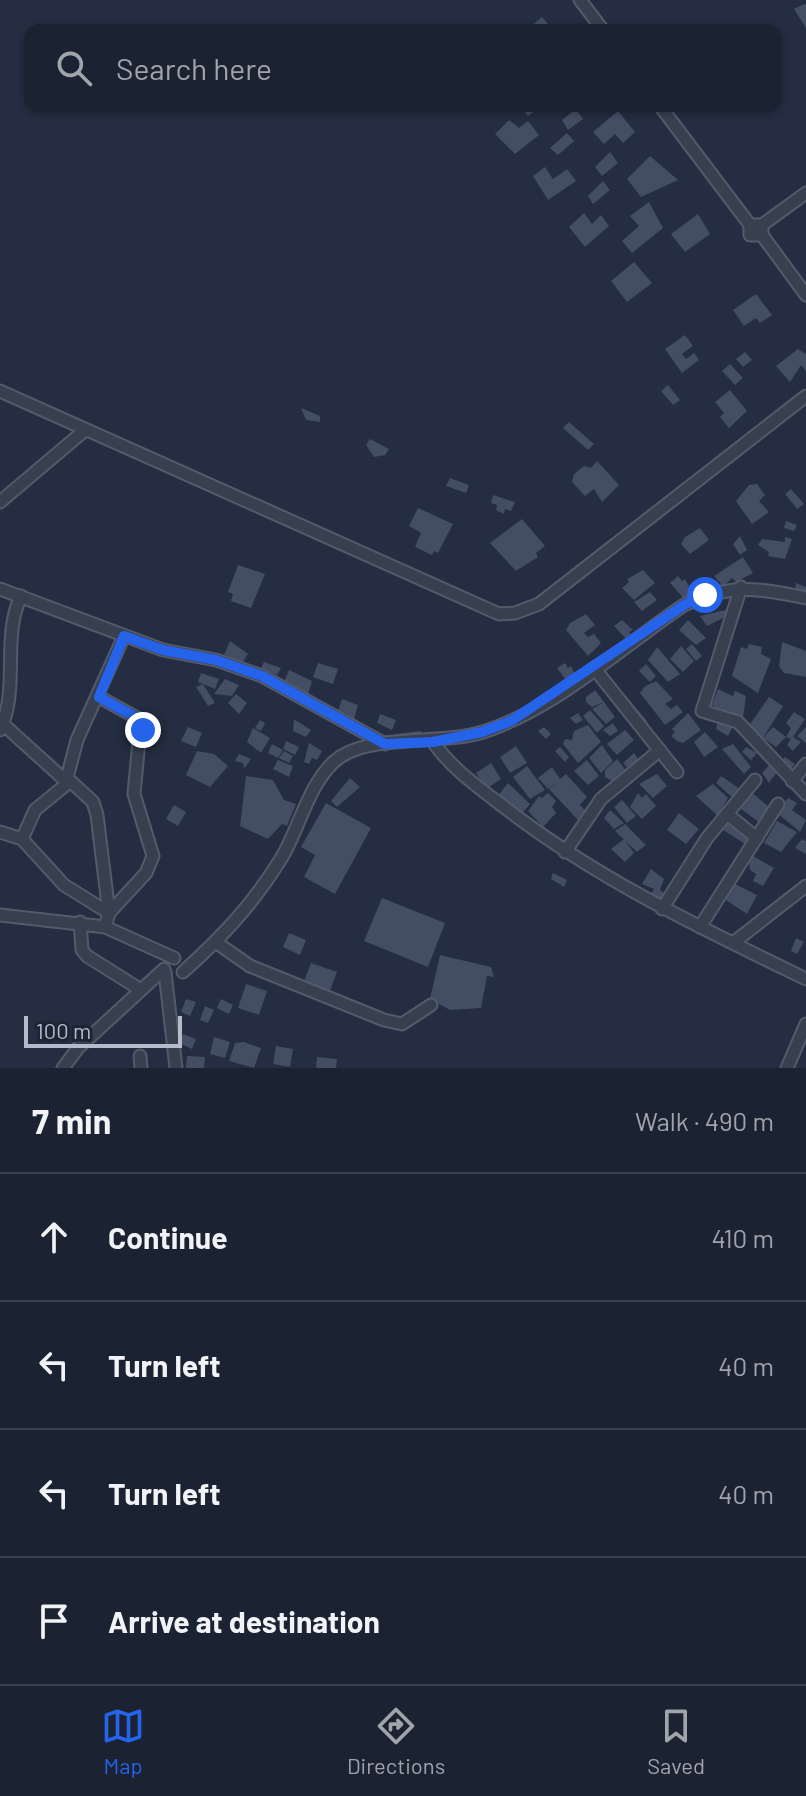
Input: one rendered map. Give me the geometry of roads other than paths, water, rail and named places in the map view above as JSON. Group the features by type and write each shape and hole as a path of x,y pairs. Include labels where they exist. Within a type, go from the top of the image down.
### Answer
{"street":[{"path":"580,0 598,24"},
{"path":"665,112 806,295"},
{"path":"758,229 806,193"},
{"path":"0,391 499,614 515,613 539,604 806,396"},
{"path":"0,502 85,430"},
{"path":"63,1068 78,1048 141,990 173,968 201,956 217,943 261,890 329,769 350,751 385,744 433,742 482,732 511,721 684,605 705,595 741,587 806,598"},
{"path":"741,587 702,711 738,722 806,794"},
{"path":"0,589 163,650 216,660 262,676 385,744"},
{"path":"21,596 13,613 10,632 9,683 2,727 93,802 105,863 109,913 105,927"},
{"path":"22,839 35,810 68,783 77,740 124,636"},
{"path":"594,668 677,772"},
{"path":"99,697 141,720 134,794 153,856 146,873 109,913"},
{"path":"433,742 447,763 565,852 662,909 806,979"},
{"path":"565,852 601,799 660,750"},
{"path":"792,781 806,764"},
{"path":"662,909 707,838 755,780"},
{"path":"700,927 778,804"},
{"path":"727,814 757,838"},
{"path":"1,833 22,839 64,885 109,913"},
{"path":"733,943 806,886"},
{"path":"0,915 105,927 145,944 173,968"},
{"path":"80,922 82,950 87,956 141,990"},
{"path":"217,943 250,966 384,1020 402,1024 431,1005"},
{"path":"173,968 168,1000 176,1068"},
{"path":"787,1068 806,1024"}]}
